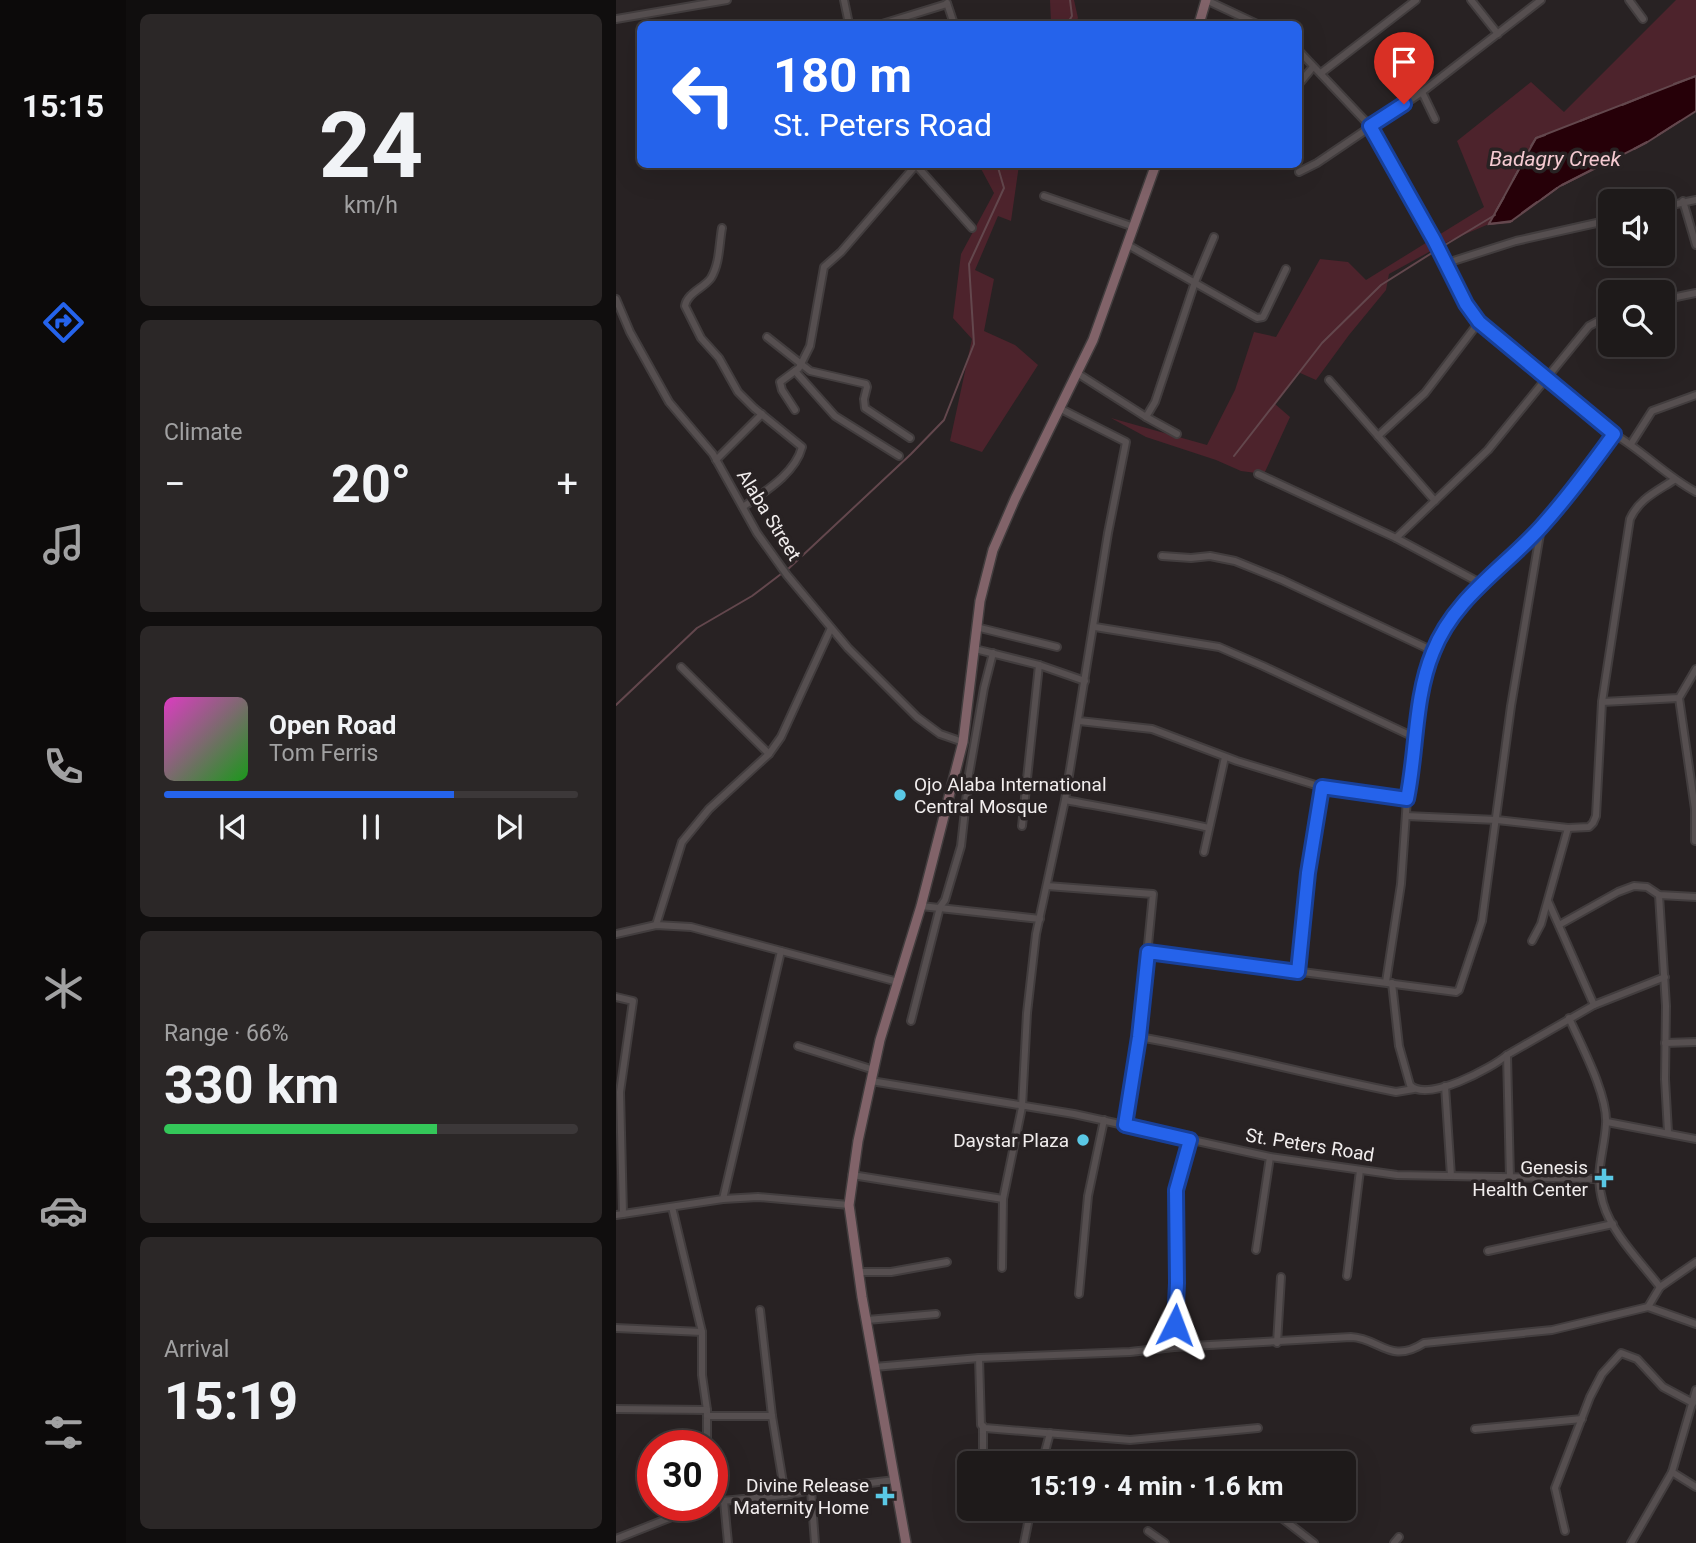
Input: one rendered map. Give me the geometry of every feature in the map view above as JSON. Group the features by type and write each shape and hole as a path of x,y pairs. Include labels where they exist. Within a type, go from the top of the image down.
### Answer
{"main road":[{"path":"1200,21 1206,0"},
{"path":"906,1543 858,1272 849,1205 852,1175 871,1081 921,906 963,742 976,626 993,550 1093,340 1155,168"}],"street":[{"path":"616,19 727,0"},
{"path":"844,0 848,21"},
{"path":"1206,0 1251,21"},
{"path":"1321,73 1416,0"},
{"path":"1471,0 1498,34"},
{"path":"1299,172 1317,163 1422,92 1541,0"},
{"path":"1629,0 1643,19"},
{"path":"891,21 947,2 953,21"},
{"path":"1302,55 1370,126 1445,260 1466,304 1479,322 1614,434 1630,443 1674,480 1696,492"},
{"path":"1302,80 1313,67"},
{"path":"1422,92 1435,119"},
{"path":"795,410 780,386 783,379 798,368 810,346 824,267 841,252 913,168"},
{"path":"919,168 972,228"},
{"path":"1044,196 1134,227"},
{"path":"1675,203 1696,200"},
{"path":"1684,201 1696,245"},
{"path":"1445,260 1598,223"},
{"path":"722,228 718,259 710,278 687,299 685,306 701,338 719,358 738,392 800,444 802,451 778,482 743,507"},
{"path":"1146,417 1159,390 1195,282 1214,237"},
{"path":"1129,245 1261,318 1286,269"},
{"path":"1675,297 1696,293"},
{"name":"Alaba Street","path":"616,299 630,332 669,402 716,460 757,533 785,572 864,664 931,729 963,742"},
{"path":"1396,538 1488,450 1589,326 1598,321"},
{"path":"1378,436 1424,393 1479,322"},
{"path":"767,337 798,368 835,416 899,456"},
{"path":"798,368 866,384 865,408 911,438"},
{"path":"1076,375 1177,434"},
{"path":"1329,380 1434,501"},
{"path":"1630,443 1651,411 1696,396"},
{"path":"1002,1268 1003,1199 1023,1107 1027,1013 1040,919 1065,800 1095,627 1108,533 1126,442 1059,408"},
{"path":"716,460 762,414"},
{"path":"1414,1089 1410,1085 1399,1046 1389,983 1401,884 1407,799 1424,681 1433,651 1451,616 1541,528 1614,434"},
{"path":"1258,474 1396,538 1482,584"},
{"path":"1406,816 1497,820 1568,828 1588,827 1593,824 1596,816 1602,702 1630,519 1635,507 1674,480"},
{"path":"1148,952 1455,992 1459,990 1482,921 1511,706 1541,528"},
{"path":"1162,556 1210,556 1235,561 1282,580 1433,651"},
{"path":"976,626 1057,647"},
{"path":"1095,627 1219,647 1416,738"},
{"path":"656,925 682,842 709,809 769,754 789,721 831,628"},
{"path":"975,649 1039,665 1085,681"},
{"path":"911,1021 940,907 945,900 961,846 969,774 993,653"},
{"path":"1022,827 1039,665"},
{"path":"681,667 769,754"},
{"path":"1695,841 1693,778 1679,698 1696,669"},
{"path":"1602,702 1679,698"},
{"path":"1079,721 1152,729 1225,757 1322,787 1407,799"},
{"path":"1204,852 1225,757"},
{"path":"1298,972 1308,873 1322,787"},
{"path":"1065,800 1137,811 1209,828"},
{"path":"1532,941 1541,924 1568,828"},
{"path":"1047,886 1153,894 1139,1037 1125,1125"},
{"path":"1559,925 1634,886 1647,887 1659,895 1696,897"},
{"path":"1659,895 1665,977 1668,1132"},
{"path":"1548,900 1594,1004"},
{"path":"921,906 1040,919"},
{"path":"616,934 656,925 691,927 898,982"},
{"path":"723,1199 781,951"},
{"path":"1139,1037 1209,1049 1396,1092 1421,1090 1446,1086 1495,1065 1507,1055 1594,1004 1665,977"},
{"path":"616,997 633,1001 620,1092 620,1214 723,1199 787,1198 849,1205"},
{"path":"1569,1018 1593,1071 1606,1122 1598,1179 1603,1205 1612,1224 1660,1287"},
{"path":"1665,1043 1696,1042"},
{"path":"798,1046 874,1070"},
{"path":"1507,1055 1510,1178"},
{"name":"St. Peters Road","path":"871,1081 1104,1120 1270,1157 1397,1175 1598,1179"},
{"path":"1446,1086 1451,1176"},
{"path":"1079,1294 1088,1196 1104,1120"},
{"path":"1606,1122 1696,1139"},
{"path":"1174,1347 1177,1283 1176,1190 1190,1140"},
{"path":"1256,1250 1270,1157"},
{"path":"1347,1276 1360,1170"},
{"path":"852,1175 1003,1199"},
{"path":"672,1208 702,1332 702,1375 707,1430"},
{"path":"1488,1251 1612,1224"},
{"path":"858,1272 891,1272 947,1262"},
{"path":"1648,1307 1660,1287 1696,1262"},
{"path":"1277,1343 1281,1277"},
{"path":"874,1367 979,1358 1362,1338 1382,1349 1395,1352 1407,1351 1424,1343 1552,1330 1648,1307 1696,1324"},
{"path":"760,1310 772,1416 785,1496"},
{"path":"867,1320 936,1314"},
{"path":"616,1328 702,1332"},
{"path":"1565,1531 1555,1488 1602,1374 1621,1353 1637,1359 1663,1387 1693,1403"},
{"path":"979,1358 983,1451"},
{"path":"1631,1543 1672,1472 1696,1390"},
{"path":"616,1409 772,1416"},
{"path":"1475,1429 1582,1419"},
{"path":"983,1426 1130,1440 1258,1428"},
{"path":"1045,1451 1050,1433"},
{"path":"1672,1472 1696,1487"},
{"path":"728,1501 785,1496 811,1490 895,1480"},
{"path":"811,1490 815,1543"},
{"path":"616,1528 618,1538 661,1521"},
{"path":"726,1521 728,1543"},
{"path":"1024,1543 1028,1521"},
{"path":"1286,1521 1314,1543"},
{"path":"1148,1531 1165,1543"},
{"path":"1394,1543 1399,1536"}],"shaded area":[{"path":"1050,0 1074,0 1078,18 1076,21 1051,21"},
{"path":"1676,0 1696,0 1696,76 1536,138 1489,224 1449,241 1389,274 1386,290 1316,380 1298,372 1275,404 1290,417 1264,474 1241,471 1146,437 1111,418 1207,445 1235,390 1254,332 1276,337 1320,259 1348,262 1366,280 1484,207 1457,141 1531,82 1564,112"},
{"path":"981,168 1019,168 1011,221 998,216 975,270 994,279 984,331 1015,345 1038,365 982,452 950,441 972,339 953,318 961,254 994,193"}],"water":[{"name":"Badagry Creek","path":"1696,76 1696,111 1646,143 1560,186 1510,222 1489,224 1536,138"}],"waterway":[{"path":"1069,21 1072,16 1070,0"},
{"path":"1674,84 1696,76"},
{"path":"1622,105 1649,94"},
{"path":"1580,121 1597,114"},
{"path":"1658,135 1680,121"},
{"path":"1531,146 1536,138 1545,135"},
{"path":"1634,149 1647,142"},
{"path":"1562,185 1601,165"},
{"path":"786,571 944,420 974,344 969,264 1004,188 998,168"},
{"path":"1513,180 1519,169"},
{"path":"1542,199 1557,188"},
{"path":"1496,211 1504,197"},
{"path":"1522,213 1537,202"},
{"path":"1440,248 1495,215"},
{"path":"1490,222 1489,224 1512,221"},
{"path":"1234,456 1322,343 1381,285 1435,251"},
{"path":"616,705 697,628 752,596 781,574"}],"place":[{"name":"Ojo Alaba International Central Mosque","path":"900,795"},
{"name":"Daystar Plaza","path":"1083,1140"},
{"name":"Genesis Health Center","path":"1604,1178"},
{"name":"Divine Release Maternity Home","path":"885,1496"}],"route":[{"path":"1175,1325 1176,1190 1190,1140 1125,1125 1139,1037 1148,952 1298,972 1308,873 1322,787 1407,799 1424,681 1433,651 1451,616 1541,528 1614,434 1479,322 1466,304 1447,263 1370,126 1404,104"}]}
